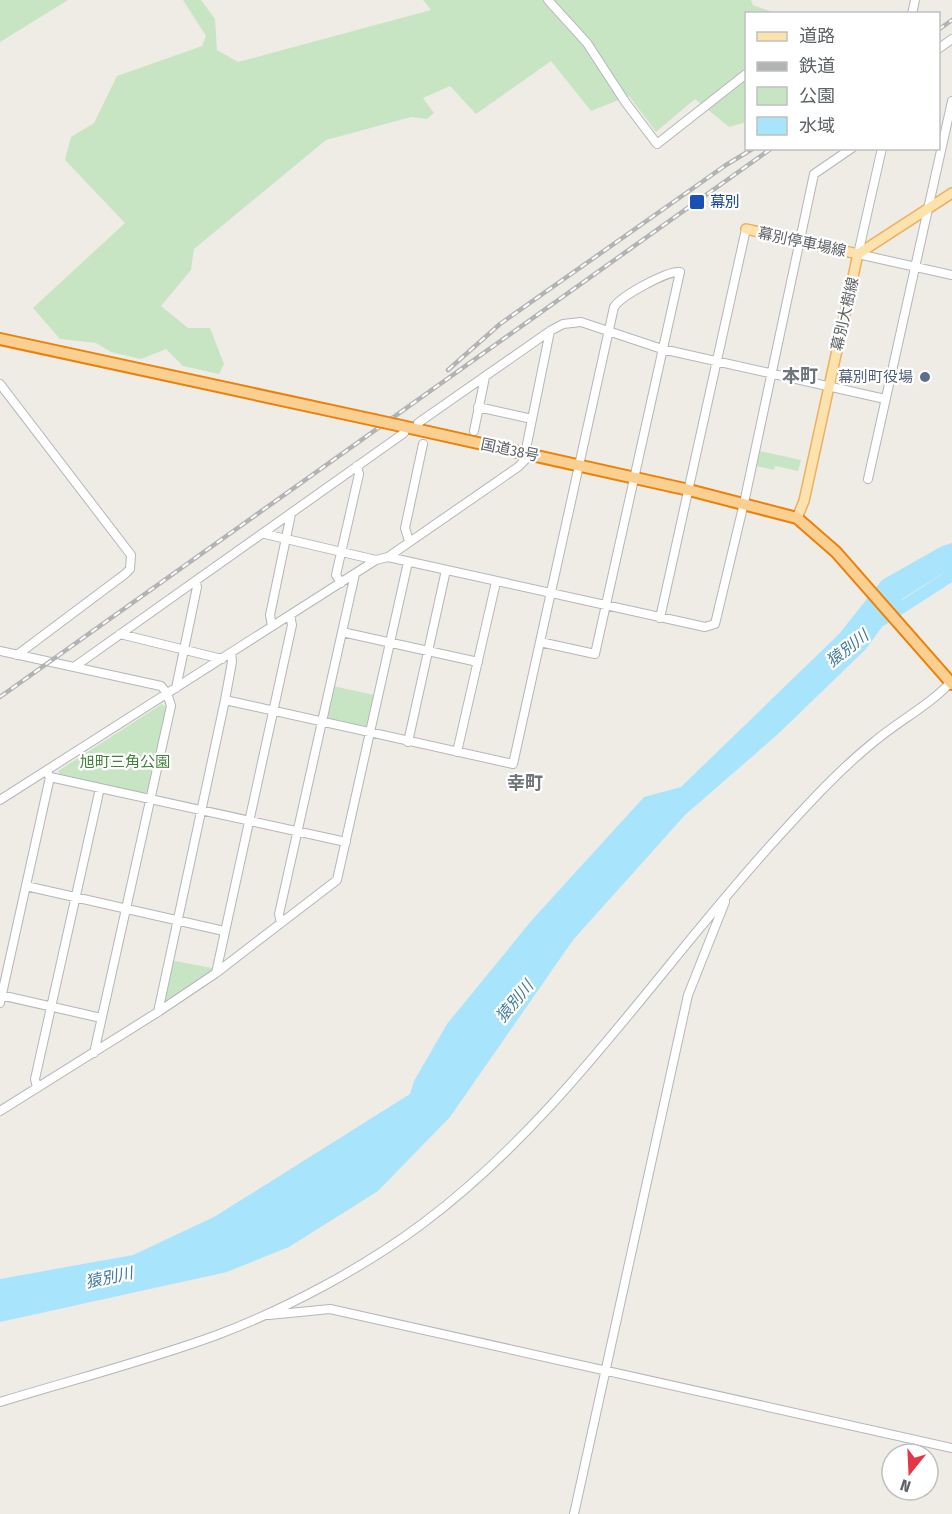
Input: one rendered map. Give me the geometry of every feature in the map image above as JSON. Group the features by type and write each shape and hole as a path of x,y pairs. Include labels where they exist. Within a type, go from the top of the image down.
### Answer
{"highway":[{"name":"国道38号","path":"0,339 374,420 401,429 529,449 579,465 744,503 797,518 836,552 950,680"}],"main road":[{"path":"858,254 952,194"},
{"name":"幕別停車場線","path":"746,229 858,254"},
{"name":"幕別大樹線","path":"797,518 804,501 858,254"}],"street":[{"path":"548,0 587,43 626,103 657,144 745,76"},
{"path":"940,48 952,39"},
{"path":"868,479 952,101"},
{"path":"388,557 660,618 705,627 715,624 744,503 814,174 849,150"},
{"path":"882,150 858,254 952,275"},
{"path":"660,618 746,229"},
{"path":"225,700 513,764 614,307 618,301 673,271 680,272 595,654 540,642"},
{"path":"418,423 550,330 572,322 609,331 662,349 885,399"},
{"path":"0,800 48,774 167,693 376,560 388,557 518,467 529,449 532,418 550,330"},
{"path":"474,431 485,377"},
{"path":"0,384 131,555 130,569 125,574 17,655"},
{"path":"478,407 532,418"},
{"path":"74,667 265,534 357,466 401,429"},
{"path":"409,541 405,528 423,444"},
{"path":"341,583 336,575 358,474 357,466"},
{"path":"272,626 270,615 291,514"},
{"path":"265,534 376,560"},
{"path":"0,1111 216,973 337,880 408,562"},
{"path":"408,742 446,570"},
{"path":"281,923 279,914 355,574"},
{"path":"176,688 197,587 195,581"},
{"path":"457,752 496,582"},
{"path":"216,973 292,625 290,615"},
{"path":"342,632 478,662"},
{"path":"120,634 222,659"},
{"path":"0,651 161,686 167,693 171,706 94,1053"},
{"path":"158,1012 225,700 232,662 231,653"},
{"path":"0,1402 169,1351 264,1316 391,1246 446,1204 501,1156 605,1045 778,836 873,742 943,692 950,680"},
{"path":"48,774 100,788 345,842"},
{"path":"48,774 1,998 101,1018"},
{"path":"37,1088 35,1080 100,788"},
{"path":"26,886 225,931"},
{"path":"574,1514 688,995 728,895"},
{"path":"264,1316 330,1309 952,1448"}],"green space":[{"path":"0,0 68,0 0,42"},
{"path":"183,0 201,0 215,19 217,50 238,62 431,10 423,0 751,0 753,5 772,12 745,12 745,122 729,127 695,99 656,132 629,96 591,111 551,61 476,114 450,86 423,98 434,113 427,119 411,117 326,140 194,249 191,270 161,306 188,328 210,328 224,364 219,374 183,366 166,349 141,359 111,352 96,343 60,339 33,308 125,223 65,160 71,137 94,123 117,76 202,46 206,36"},
{"path":"760,451 801,460 798,471 775,466 774,470 756,466"},
{"path":"333,686 374,695 367,729 325,720"},
{"name":"旭町三角公園","path":"162,704 167,708 148,791 141,795 61,776 58,771"},
{"path":"170,960 212,968 211,973 166,1004 161,1000"}],"water":[{"path":"952,543 952,572 942,574 902,599 866,649 778,734 685,815 573,940 450,1117 378,1191 289,1247 227,1272 0,1322 0,1279 133,1255 214,1217 410,1094 414,1081 447,1024 532,920 644,797 681,787 839,634 882,580 942,546"}],"waterway":[{"name":"猿別川","path":"882,620 952,575"}],"railway":[{"path":"940,29 952,20"},
{"path":"448,370 500,324 751,150"},
{"path":"0,697 769,150"}],"place":[{"name":"幕別","path":"697,202"},
{"name":"幕別町役場","path":"925,377"}],"district":[{"name":"本町","path":"800,376"},
{"name":"幸町","path":"525,783"}]}
